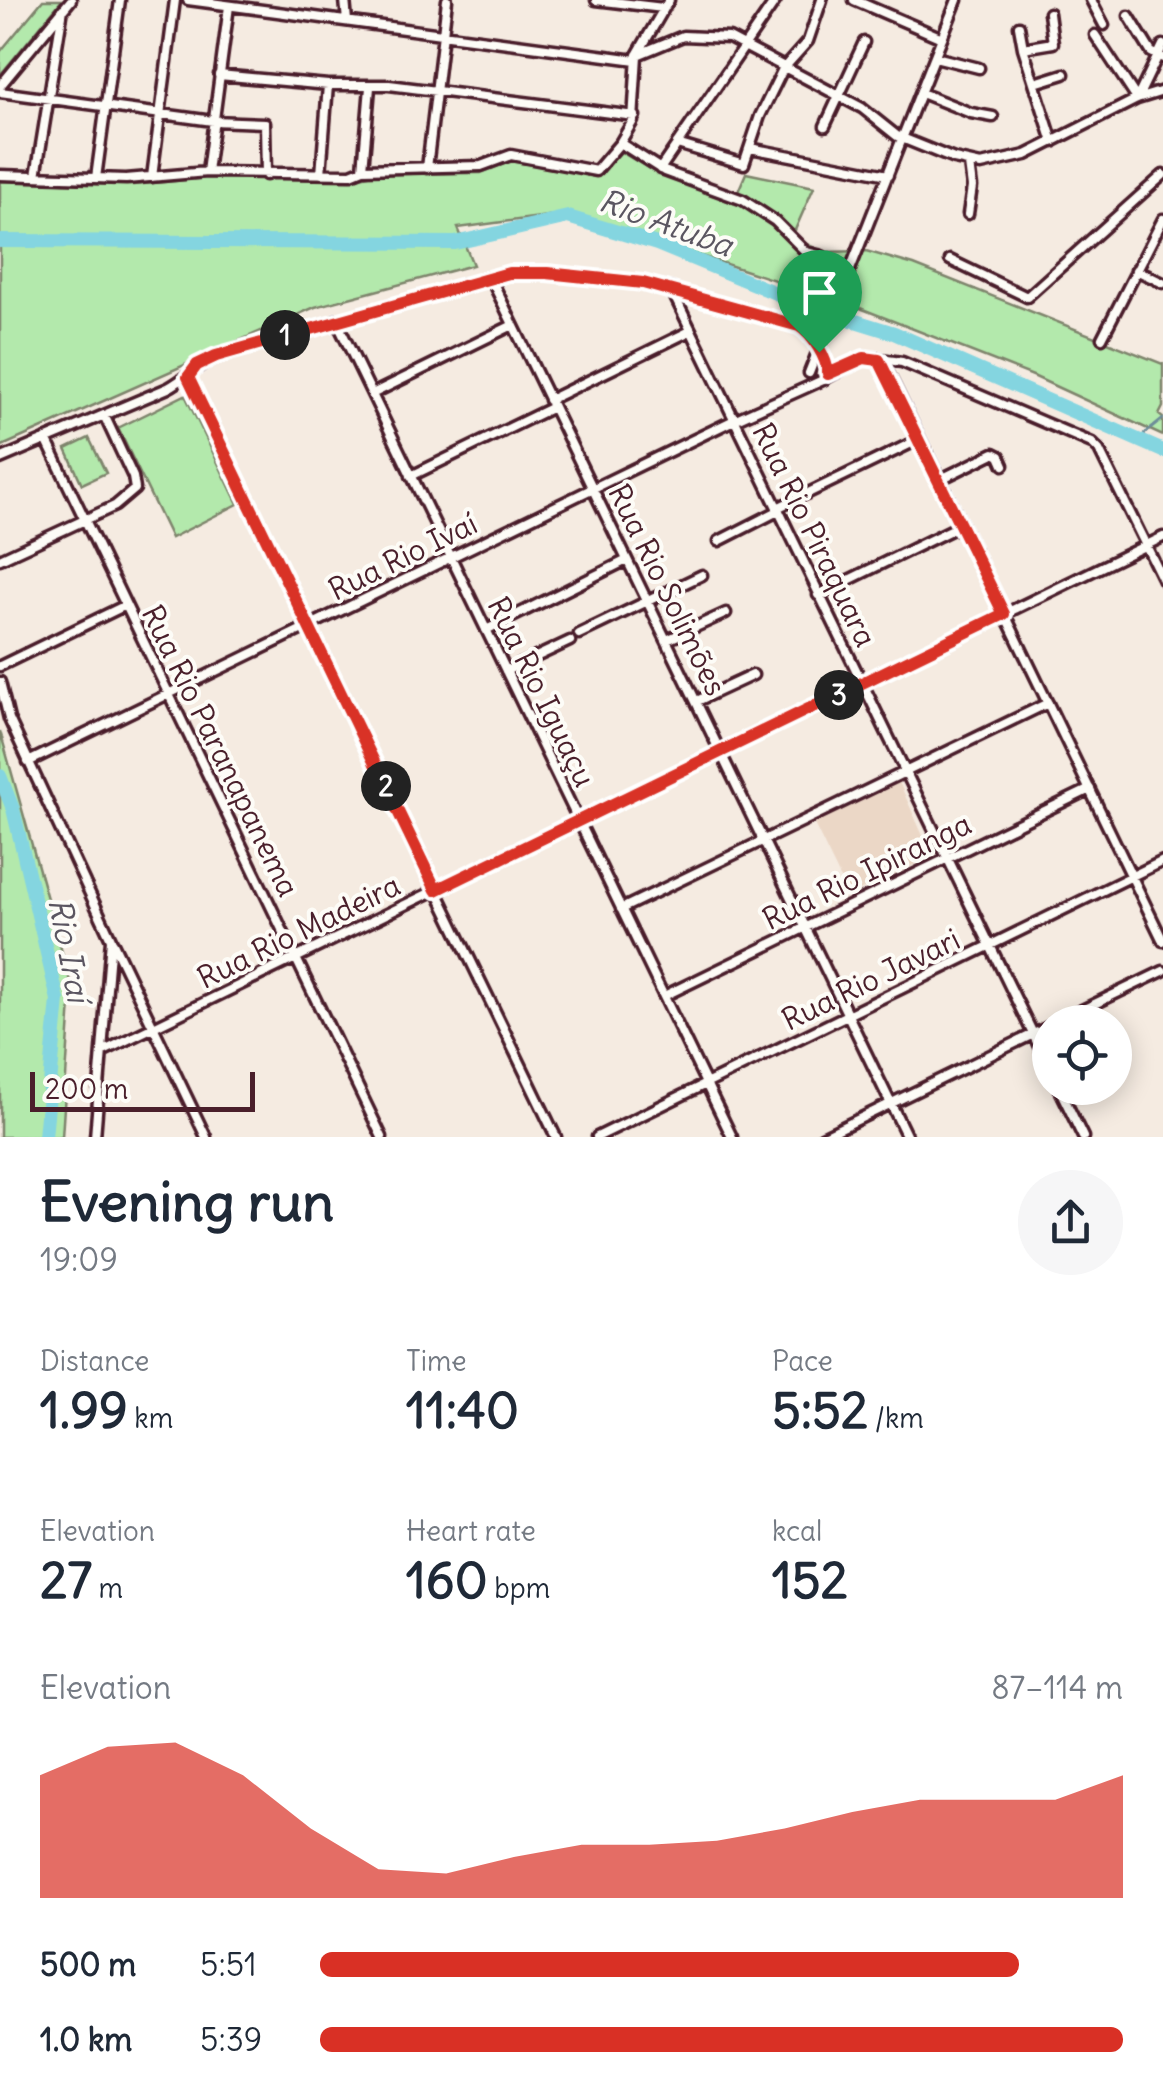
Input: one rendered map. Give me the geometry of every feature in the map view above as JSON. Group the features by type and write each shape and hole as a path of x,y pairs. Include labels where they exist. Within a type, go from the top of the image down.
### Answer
{"street":[{"path":"71,0 0,89 214,121 266,123 266,175"},
{"path":"96,178 120,0"},
{"path":"152,177 176,0"},
{"path":"188,0 636,57 683,36 729,38 868,111 903,138 969,164 1004,162 1163,91"},
{"path":"290,14 291,0"},
{"path":"345,0 347,22"},
{"path":"427,168 448,0"},
{"path":"0,175 96,178 207,172 351,174 363,168 480,166 514,155 596,171 620,143 635,116 636,57 666,4 596,0"},
{"path":"660,169 776,0"},
{"path":"677,144 744,164 760,116 783,69 808,41 822,0"},
{"path":"854,0 942,38"},
{"name":"Rua Rio Ivaí","path":"796,390 824,340 957,0"},
{"path":"1091,0 1104,25"},
{"path":"207,172 228,6"},
{"path":"36,176 63,10"},
{"path":"1023,48 1053,42 1049,13"},
{"path":"1129,16 1149,49 1160,57"},
{"path":"1019,26 1053,142"},
{"path":"1094,34 1137,100"},
{"path":"825,126 864,42"},
{"path":"1137,100 1163,45"},
{"path":"935,57 979,68"},
{"path":"220,74 328,85 389,85 635,116"},
{"path":"1035,83 1064,74"},
{"path":"321,174 328,85"},
{"path":"363,168 370,87"},
{"path":"920,93 970,113 993,117"},
{"path":"620,143 660,169 743,200 775,221 806,252 822,256"},
{"path":"750,148 888,175"},
{"path":"968,214 972,187 969,164"},
{"path":"950,260 1027,297 1163,175"},
{"path":"1102,338 1136,270 1159,235 1163,219"},
{"path":"1136,270 1163,282"},
{"path":"0,459 188,377 197,365 216,356 509,273 547,273 671,289 799,326 812,336 828,370"},
{"name":"Rua Rio Solimões","path":"491,279 908,1137"},
{"name":"Rua Rio Piraquara","path":"671,289 1032,1032"},
{"name":"Rua Rio Iguaçu","path":"336,320 732,1137"},
{"path":"372,394 513,325"},
{"path":"411,476 690,331"},
{"path":"828,370 864,358 902,362 1092,443 1163,580"},
{"path":"872,358 884,366 1163,941"},
{"path":"819,381 809,370 820,361 828,370"},
{"name":"Rua Rio Ivaí","path":"28,762 819,381 828,370"},
{"path":"188,377 556,1137"},
{"path":"0,559 115,506 135,490 134,478 104,414"},
{"name":"Rua Rio Paranapanema","path":"46,438 382,1137"},
{"path":"720,541 920,439"},
{"path":"940,480 994,453 1004,465"},
{"path":"818,595 961,525"},
{"name":"Rua Rio Madeira","path":"102,1052 1163,537"},
{"path":"486,630 627,560"},
{"path":"579,634 702,575"},
{"path":"0,666 124,606"},
{"path":"667,640 726,613"},
{"path":"506,671 570,641"},
{"path":"697,702 753,675"},
{"path":"0,682 9,719 28,762 206,1137"},
{"path":"621,908 1048,704"},
{"name":"Rua Rio Ipiranga","path":"664,996 1090,789"},
{"name":"Rua Rio Javari","path":"597,1137 1163,862"},
{"path":"95,1137 111,939"},
{"path":"1092,1005 1163,971"},
{"path":"822,1137 1032,1034"},
{"path":"1067,1105 1083,1137"}],"shaded area":[{"path":"899,782 932,856 849,896 814,824"}],"green space":[{"path":"43,0 62,0 0,75 0,52"},
{"path":"621,152 655,172 733,203 746,173 814,187 792,237 823,252 866,251 914,265 1163,364 1163,407 1159,415 1163,418 1163,436 1033,376 860,308 570,213 458,228 473,265 315,307 0,447 0,181 133,185 206,178 356,178 373,174 481,173 511,161 597,176"},
{"path":"185,395 238,504 171,538 118,428"},
{"path":"89,438 106,473 82,484 66,449"},
{"path":"0,731 72,988 62,1137 0,1137"}],"waterway":[{"name":"Rio Atuba","path":"0,241 455,243 568,217 657,244 807,306 894,333 1163,451"},
{"path":"1137,440 1163,419"},
{"name":"Rio Iraí","path":"0,776 13,809 58,1000 45,1137"}],"route":[{"path":"509,273 547,273 671,289 799,326 809,332 819,352 828,374 864,358 879,360 884,366 1004,614 436,890 188,377 197,365 216,356 509,273"}]}
